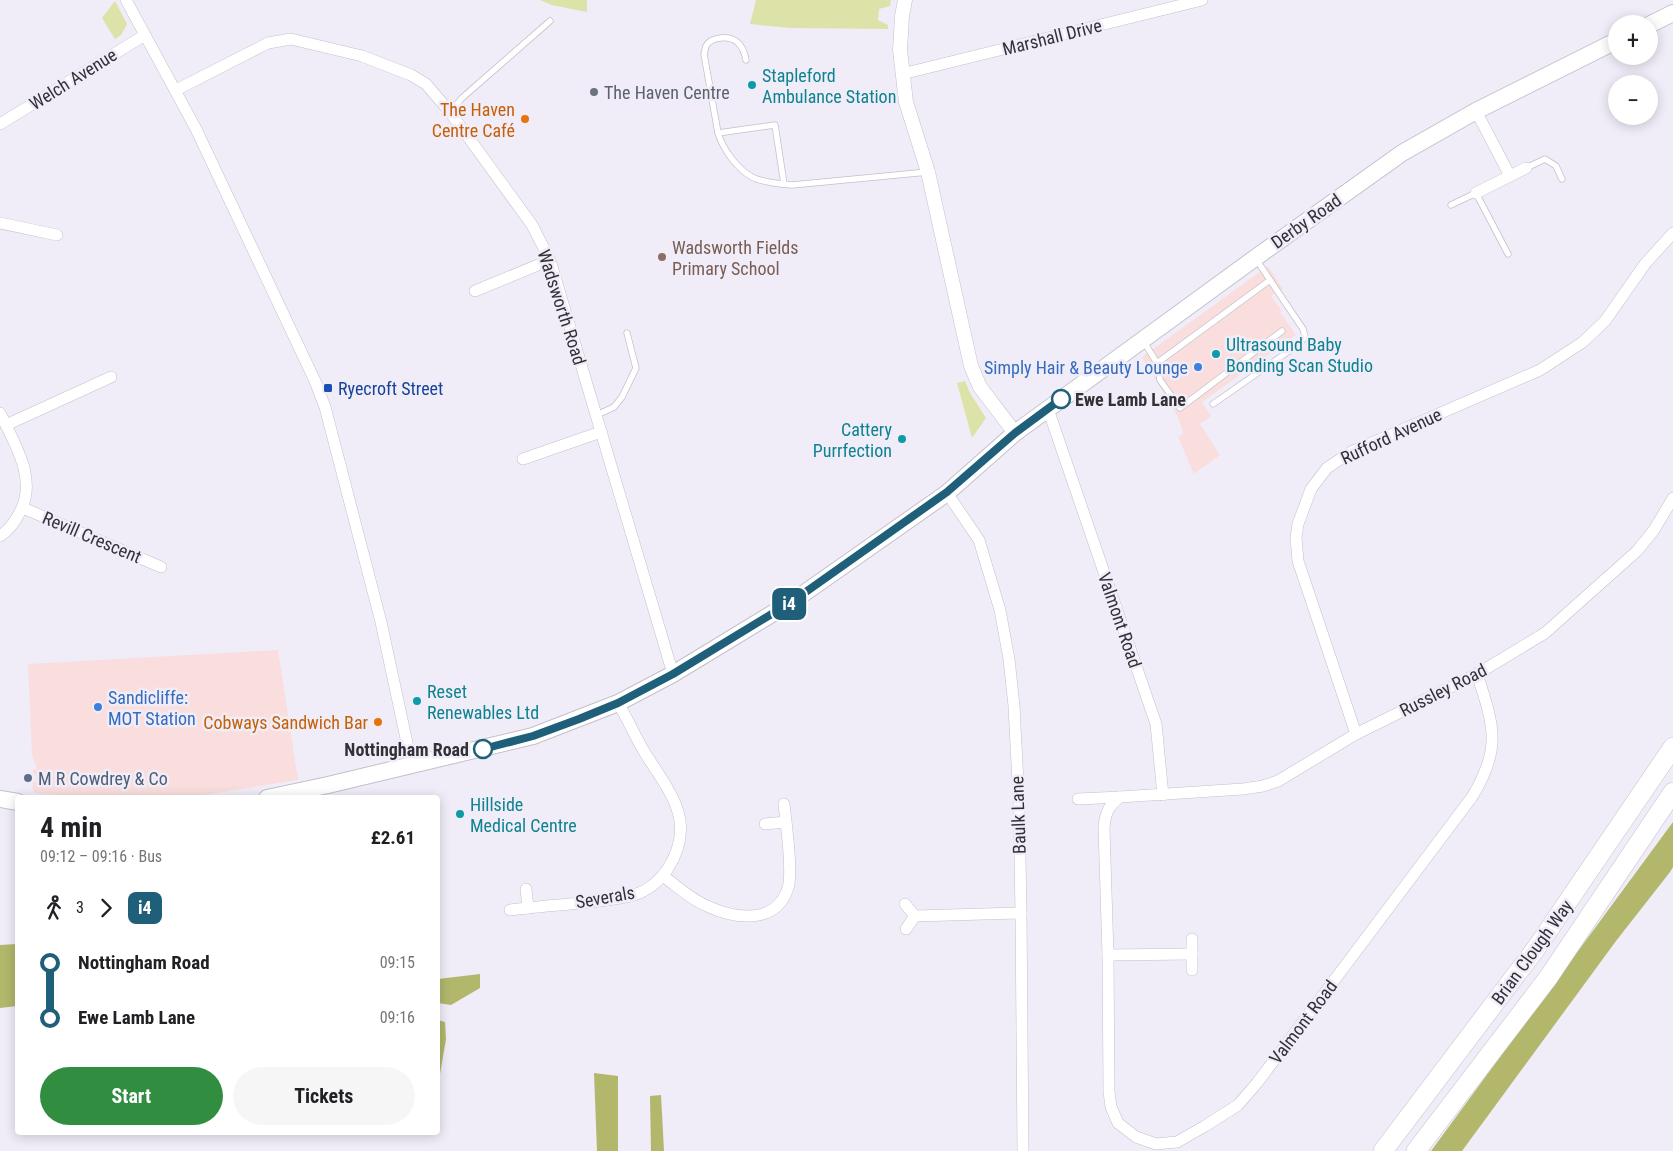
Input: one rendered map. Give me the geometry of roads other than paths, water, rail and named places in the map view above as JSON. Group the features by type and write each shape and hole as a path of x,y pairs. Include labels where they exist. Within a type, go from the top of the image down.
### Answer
{"highway":[{"name":"Brian Clough Way","path":"1383,1151 1537,947 1673,747"},
{"name":"Brian Clough Way","path":"1416,1151 1548,978 1673,792"}],"main road":[{"path":"1658,20 1673,13"},
{"name":"Derby Road","path":"1015,433 1402,153 1476,111 1608,45"},
{"path":"281,795 412,766 533,736 618,703 673,674 793,601 947,492 1015,433"},
{"path":"0,799 15,802"}],"street":[{"path":"126,0 176,90 273,291 315,381 325,407 381,622 412,766"},
{"path":"905,0 900,50 902,74 910,118 928,172 971,366 980,386 1015,433"},
{"name":"Marshall Drive","path":"902,74 1202,0"},
{"name":"Welch Avenue","path":"0,124 146,35"},
{"name":"Wadsworth Road","path":"176,90 268,43 291,39 362,56 411,75 426,84 450,112 532,225 550,260 673,674"},
{"path":"1476,111 1510,176"},
{"path":"1476,193 1526,168"},
{"path":"0,223 57,235"},
{"name":"Rufford Avenue","path":"1356,734 1298,561 1296,538 1298,524 1311,489 1327,468 1351,452 1540,370 1583,342 1605,321 1645,264 1673,232"},
{"path":"475,291 550,260"},
{"path":"6,425 111,377"},
{"name":"Valmont Road","path":"1048,409 1156,724 1162,795"},
{"path":"0,413 26,472 27,494 23,508 13,524 0,536"},
{"path":"523,459 602,433"},
{"name":"Baulk Lane","path":"947,492 979,540 1000,610 1009,659 1014,706 1021,913 1024,1151"},
{"name":"Russley Road","path":"1162,795 1263,786 1278,781 1356,734 1477,674 1545,633 1637,551 1654,530 1673,498"},
{"name":"Revill Crescent","path":"23,508 161,567"},
{"name":"Valmont Road","path":"1120,797 1108,808 1104,828 1108,956 1109,1092 1111,1107 1118,1123 1136,1137 1156,1144 1177,1142 1238,1105 1482,782 1493,738 1491,717 1477,674"},
{"name":"Severals","path":"510,910 610,900 635,894 650,887 663,876 676,853 680,836 680,820 676,804 668,788 644,752 618,703"},
{"path":"1078,799 1162,795"},
{"path":"663,876 689,896 707,906 746,916 762,916 772,911 779,904 788,888 790,879 784,804"},
{"path":"764,824 786,822"},
{"path":"526,890 528,908"},
{"path":"905,904 915,916"},
{"path":"915,916 1021,913"},
{"path":"906,929 915,916"},
{"path":"1192,940 1192,970"},
{"path":"1108,956 1192,954"}],"lane":[{"path":"450,112 462,98 550,21"},
{"path":"746,60 736,41 730,38 718,38 711,41 706,46 704,54 722,146 729,156 752,177 792,185 928,172"},
{"path":"718,133 774,124 784,184"},
{"path":"1526,168 1545,159 1556,166 1562,179"},
{"path":"1450,205 1476,193 1508,254"},
{"path":"1213,404 1299,344 1305,337 1303,329 1255,258"},
{"path":"1158,363 1270,280"},
{"path":"1143,340 1158,363 1160,380 1180,408 1282,332"},
{"path":"597,414 614,407 622,397 636,368 627,333"}],"place":[{"name":"Stapleford Ambulance Station","path":"752,85"},
{"name":"The Haven Centre","path":"594,92"},
{"name":"The Haven Centre Café","path":"525,119"},
{"name":"Wadsworth Fields Primary School","path":"662,257"},
{"name":"Ultrasound Baby Bonding Scan Studio","path":"1216,354"},
{"name":"Simply Hair & Beauty Lounge","path":"1198,367"},
{"name":"Ryecroft Street","path":"328,388"},
{"name":"Ewe Lamb Lane","path":"1061,399"},
{"name":"Cattery Purrfection","path":"902,439"},
{"name":"Reset Renewables Ltd","path":"417,701"},
{"name":"Sandicliffe: MOT Station","path":"98,707"},
{"name":"Cobways Sandwich Bar","path":"378,722"},
{"name":"Nottingham Road","path":"483,749"},
{"name":"M R Cowdrey & Co","path":"28,778"},
{"name":"Hillside Medical Centre","path":"460,814"}]}
